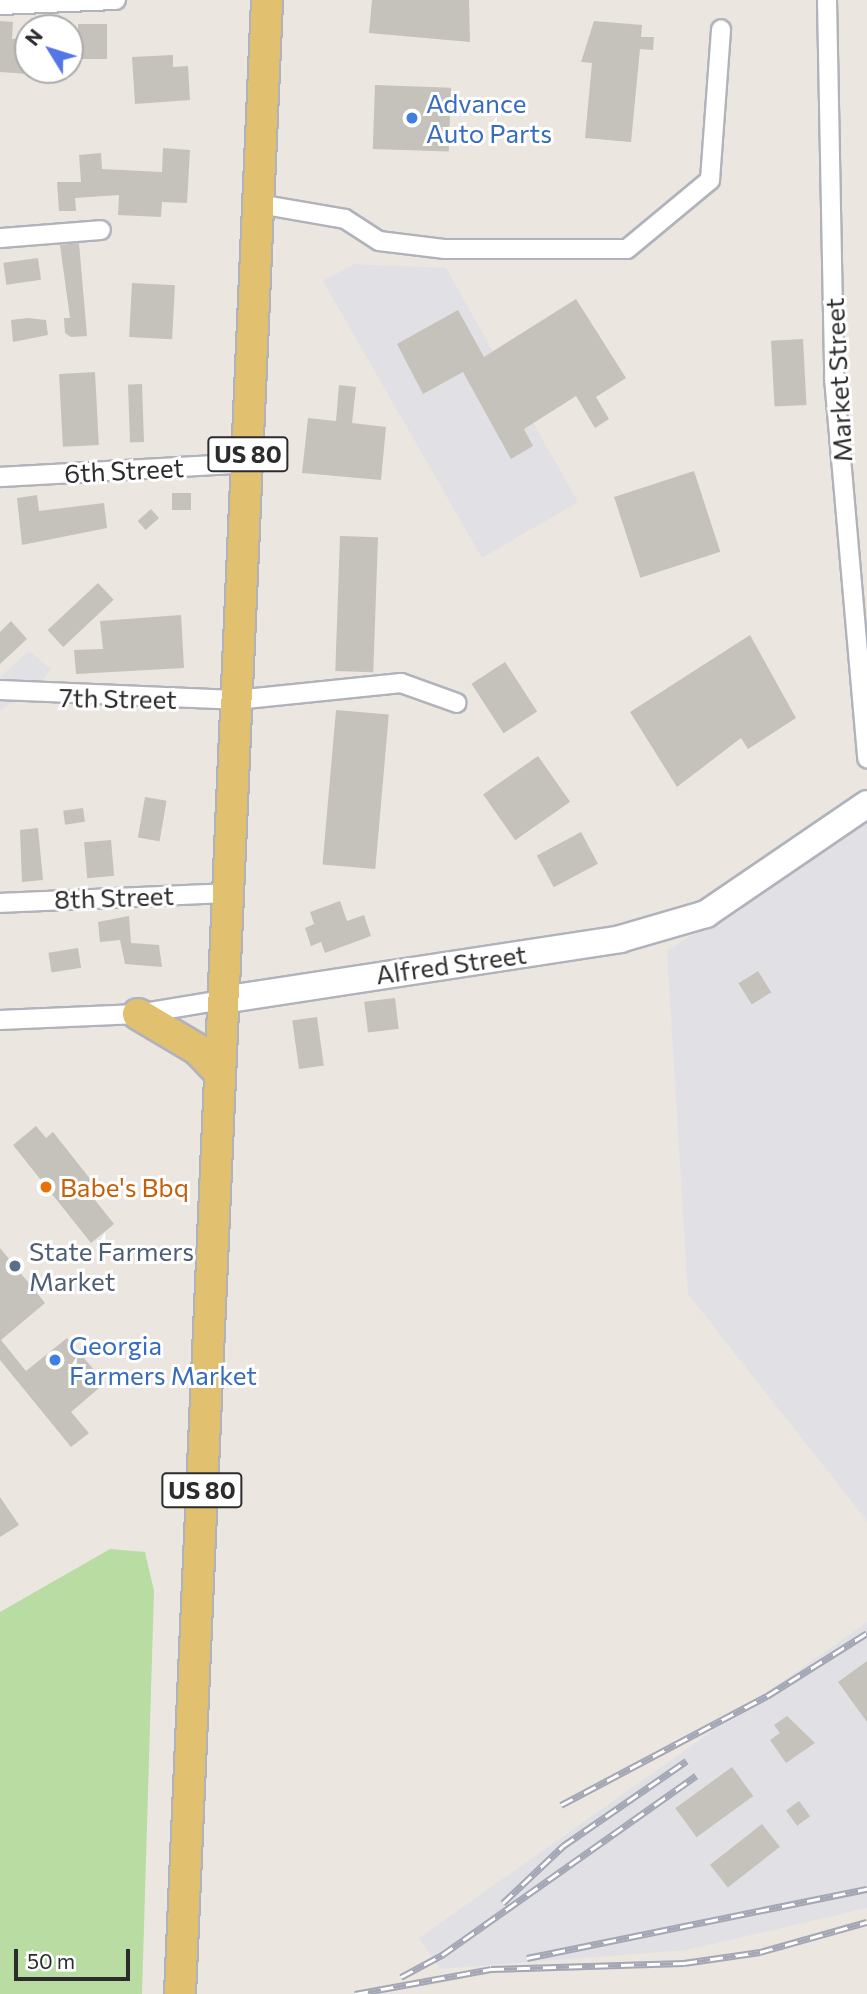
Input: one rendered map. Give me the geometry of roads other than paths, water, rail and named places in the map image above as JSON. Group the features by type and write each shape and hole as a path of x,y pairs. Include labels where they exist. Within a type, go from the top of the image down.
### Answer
{"main road":[{"name":"US 80","path":"181,1987 267,0"},
{"name":"Alfred Street","path":"223,1000 620,939 706,914 867,804"},
{"path":"138,1014 197,1049 220,1073"}],"street":[{"path":"0,5 116,0"},
{"name":"Market Street","path":"827,0 834,378 867,759"},
{"path":"259,204 345,219 392,243 627,249 710,180 721,29"},
{"path":"0,237 102,230"},
{"name":"6th Street","path":"0,477 247,463"},
{"name":"7th Street","path":"0,690 236,701 401,683 457,703"},
{"name":"8th Street","path":"0,903 229,893"},
{"name":"Alfred Street","path":"0,1020 138,1014 223,1000"}],"railway":[{"path":"561,1805 767,1696 867,1633"},
{"path":"503,1903 563,1846 686,1761"},
{"path":"401,1977 442,1955 696,1776"},
{"path":"527,1958 867,1889"},
{"path":"355,1994 491,1969 684,1963 760,1952 867,1922"}],"place":[{"name":"Advance Auto Parts","path":"412,118"},
{"name":"Babe's Bbq","path":"46,1187"},
{"name":"State Farmers Market","path":"15,1266"},
{"name":"Georgia Farmers Market","path":"55,1360"}]}
